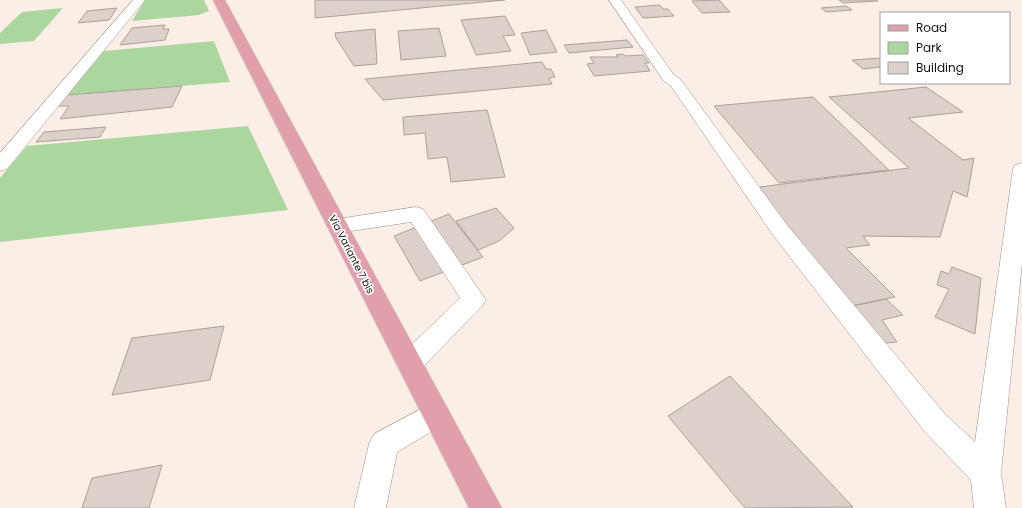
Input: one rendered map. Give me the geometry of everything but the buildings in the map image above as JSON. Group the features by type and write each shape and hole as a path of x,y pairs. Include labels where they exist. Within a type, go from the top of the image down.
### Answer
{"main road":[{"name":"Via Variante 7 bis","path":"219,0 486,508"}],"street":[{"path":"0,165 139,0"},
{"path":"616,0 668,77 676,83 780,230 935,423 986,473"},
{"path":"990,508 986,473 1022,169"},
{"path":"338,226 416,214 474,300 409,364"},
{"path":"370,508 384,444 436,414"}],"green space":[{"path":"145,0 204,0 209,11 199,15 132,21"},
{"path":"63,8 34,41 0,44 0,33 22,12"},
{"path":"214,41 230,82 67,95 104,51"},
{"path":"248,126 288,210 0,242 0,178 27,146"}]}
